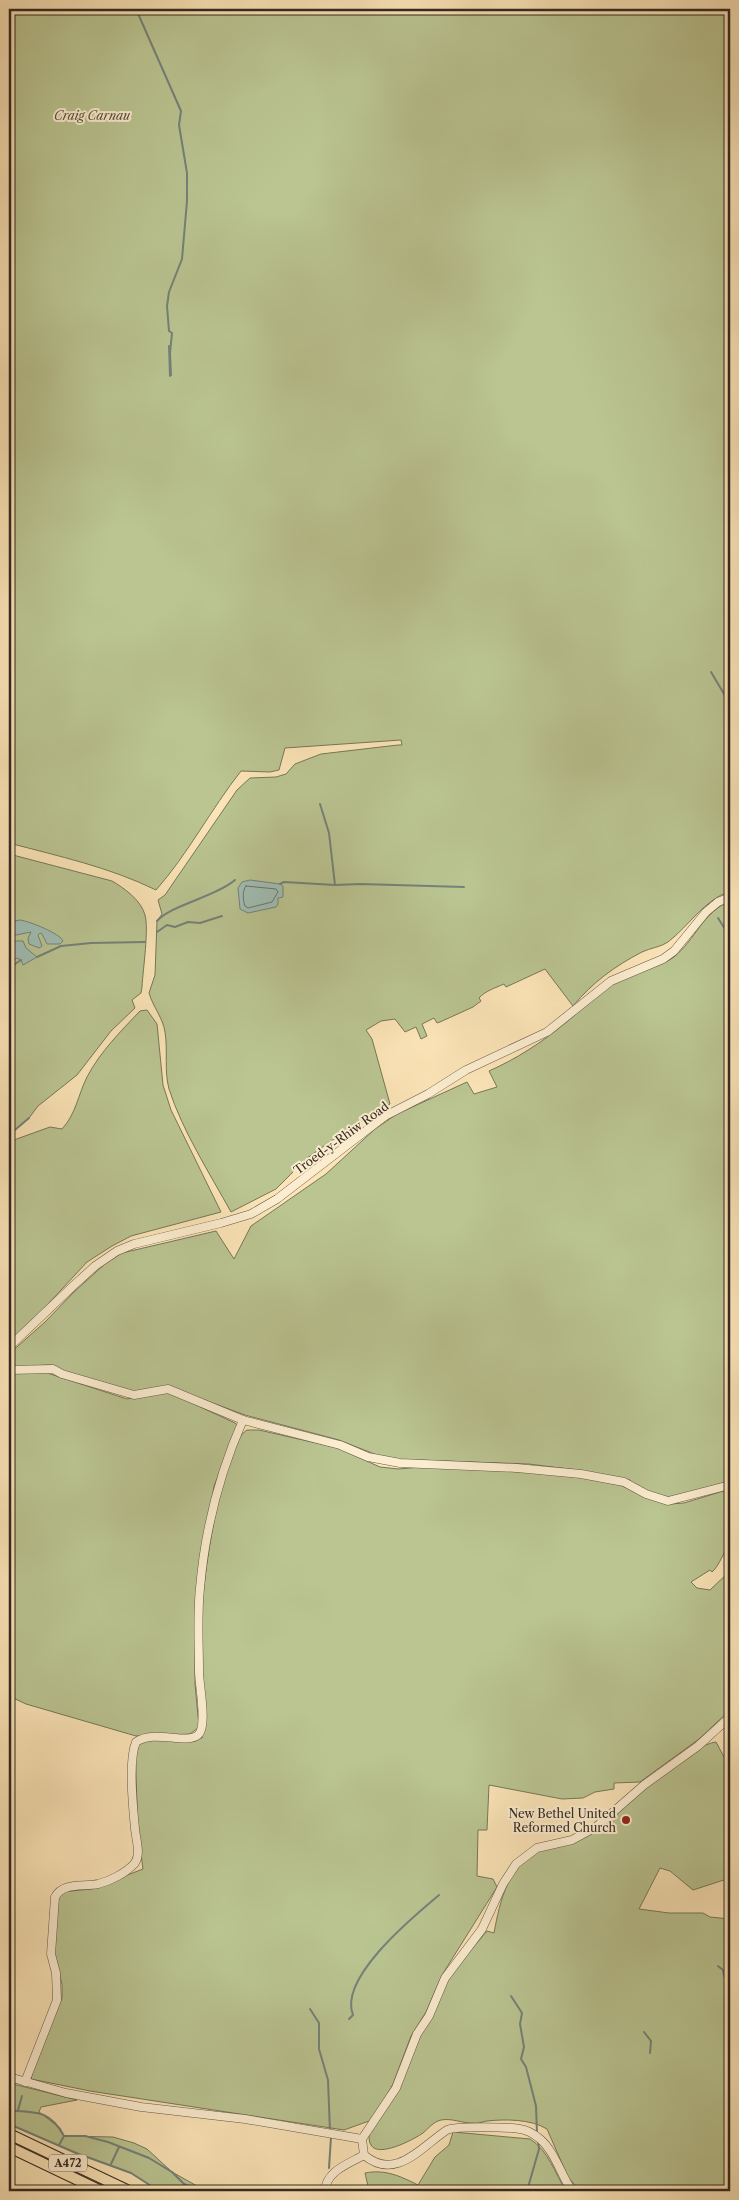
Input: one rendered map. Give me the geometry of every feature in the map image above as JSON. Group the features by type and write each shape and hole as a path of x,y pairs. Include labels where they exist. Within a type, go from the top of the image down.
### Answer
{"main road":[{"name":"A472","path":"9,2134 129,2191"},
{"name":"A472","path":"9,2147 101,2191"}],"street":[{"name":"Troed-y-Rhiw Road","path":"9,1347 95,1266 117,1251 134,1244 251,1214 277,1199 385,1116 428,1094 466,1070 547,1032 611,981 663,959 674,951 706,912 718,902 730,897"},
{"path":"9,1370 53,1369 62,1374 134,1396 168,1389 243,1420 340,1445 368,1458 400,1463 542,1470 606,1477 624,1482 646,1494 668,1501 730,1485"},
{"path":"26,2082 57,2000 56,1974 51,1954 55,1897 58,1892 66,1887 107,1881 135,1863 138,1853 132,1754 136,1742 148,1736 190,1738 198,1735 203,1728 199,1675 200,1588 220,1482 229,1452 243,1420"},
{"path":"364,2155 362,2139 396,2088 417,2034 429,2016 445,1978 482,1929 503,1884 516,1864 537,1848 572,1840 596,1827 644,1785 698,1746 730,1716"},
{"path":"9,2077 66,2093 141,2107 216,2115 362,2139"},
{"path":"364,2155 380,2165 393,2164 409,2159 449,2129 461,2127 518,2128 530,2132 542,2141 572,2191"},
{"path":"325,2191 325,2183 334,2171 364,2155"}],"green space":[{"name":"Craig Carnau","path":"9,9 730,9 730,891 720,895 704,907 668,942 642,952 605,975 588,989 573,1006 545,969 506,987 504,984 490,990 479,998 481,1001 473,1007 440,1022 437,1023 434,1018 422,1024 427,1036 421,1039 416,1027 405,1032 395,1019 381,1021 366,1030 372,1039 390,1104 306,1159 276,1189 231,1212 189,1136 169,1089 165,1032 149,993 155,975 157,921 162,914 158,900 165,895 237,790 250,778 276,777 286,774 295,764 321,754 402,745 401,740 285,748 279,770 270,772 241,771 179,862 156,890 102,868 9,843"},
{"path":"9,854 112,881 127,891 140,904 145,915 146,930 141,993 132,1000 135,1008 111,1031 77,1075 38,1106 29,1118 9,1135"},
{"path":"730,901 730,1481 676,1497 663,1497 632,1484 630,1480 577,1470 529,1464 387,1459 339,1440 245,1415 167,1386 133,1394 63,1372 50,1365 9,1367 9,1354 106,1263 122,1253 216,1231 234,1259 251,1226 326,1174 375,1129 397,1114 467,1082 474,1094 497,1087 489,1071 519,1056 546,1038 617,980 661,964 674,957 713,912"},
{"path":"147,1010 157,1024 163,1085 171,1110 221,1212 131,1236 112,1246 87,1262 36,1317 9,1341 9,1135 11,1141 50,1127 62,1129 71,1117 87,1077 98,1059 140,1011"},
{"path":"41,1371 127,1399 166,1391 238,1426 214,1486 196,1606 195,1684 199,1727 190,1734 136,1736 26,1704 9,1696 9,1373"},
{"path":"247,1430 259,1430 338,1448 380,1467 399,1469 421,1467 564,1474 620,1485 656,1501 671,1504 684,1503 730,1489 730,1544 712,1572 710,1570 691,1582 697,1588 710,1590 730,1571 730,1710 699,1739 640,1782 614,1783 614,1789 595,1792 583,1798 562,1799 489,1785 487,1830 478,1830 477,1876 493,1879 497,1887 442,1975 426,2012 411,2036 393,2084 376,2114 369,2121 344,2130 90,2091 31,2079 34,2064 62,1998 62,1984 54,1953 58,1898 62,1892 91,1889 143,1869 138,1830 135,1749 143,1740 202,1738 204,1722 201,1658 202,1603 209,1549 221,1488 229,1461 238,1441"},
{"path":"716,1742 730,1764 730,1878 693,1890 670,1871 660,1868 639,1909 669,1913 703,1913 710,1917 730,1919 730,2190 580,2191 568,2177 547,2129 533,2123 518,2120 494,2120 474,2123 441,2120 423,2133 404,2143 388,2149 375,2149 370,2143 369,2134 401,2086 416,2042 449,1976 487,1931 494,1933 499,1908 507,1884 521,1864 530,1856 542,1850 572,1842 592,1834 610,1822 608,1820 617,1812 677,1763 692,1752"},
{"path":"9,2083 77,2100 41,2107 39,2112 60,2128 64,2136 113,2137 134,2143 147,2149 172,2172 206,2191 159,2191 131,2173 76,2153 9,2124"},
{"path":"453,2132 530,2139 542,2149 551,2162 566,2191 355,2191 368,2186 365,2173 372,2172 392,2174 418,2185 435,2157 449,2145"}],"water":[{"path":"250,880 283,886 283,897 278,898 276,907 248,913 240,909 238,888 242,882"},
{"path":"20,920 37,925 61,938 63,941 60,944 47,944 40,933 38,935 42,946 39,948 29,944 28,938 31,932 16,935 9,933 9,922"},
{"path":"13,941 23,941 26,948 37,957 23,965 21,960 17,958 9,964 9,945"}],"waterway":[{"path":"136,9 181,111 179,125 187,173 187,201 182,259 169,292 167,306 169,331 172,333 170,353 171,375"},
{"path":"169,346 170,376"},
{"path":"711,672 730,704"},
{"path":"320,804 329,833 335,885"},
{"path":"157,921 172,910 216,891 235,880"},
{"path":"280,884 284,882 335,885 464,887"},
{"path":"157,932 167,925 175,927 188,922 200,923 222,916"},
{"path":"718,918 730,937"},
{"path":"37,957 61,946 91,943 145,942"},
{"path":"9,968 21,960"},
{"path":"9,1135 29,1118"},
{"path":"349,2019 353,2015 351,2000 367,1966 397,1932 439,1895"},
{"path":"718,1966 723,1970 724,1976 730,1981"},
{"path":"511,1996 522,2013 520,2024 524,2047 521,2059 526,2067 536,2106 537,2133"},
{"path":"310,2009 319,2023 319,2049 328,2080 330,2132"},
{"path":"644,2032 651,2041 650,2053"},
{"path":"18,2110 22,2096"},
{"path":"9,2122 14,2111 44,2115 54,2122 64,2136 85,2136 108,2142 149,2158 172,2172 184,2184 203,2191"},
{"path":"9,2124 76,2153 131,2173 159,2191"},
{"path":"59,2145 64,2136"},
{"path":"329,2168 331,2137"},
{"path":"527,2191 539,2149 538,2140"},
{"path":"111,2164 119,2147"},
{"path":"179,2191 184,2184"},
{"path":"717,2191 722,2191"}],"place":[{"name":"New Bethel United Reformed Church","path":"626,1820"}]}
